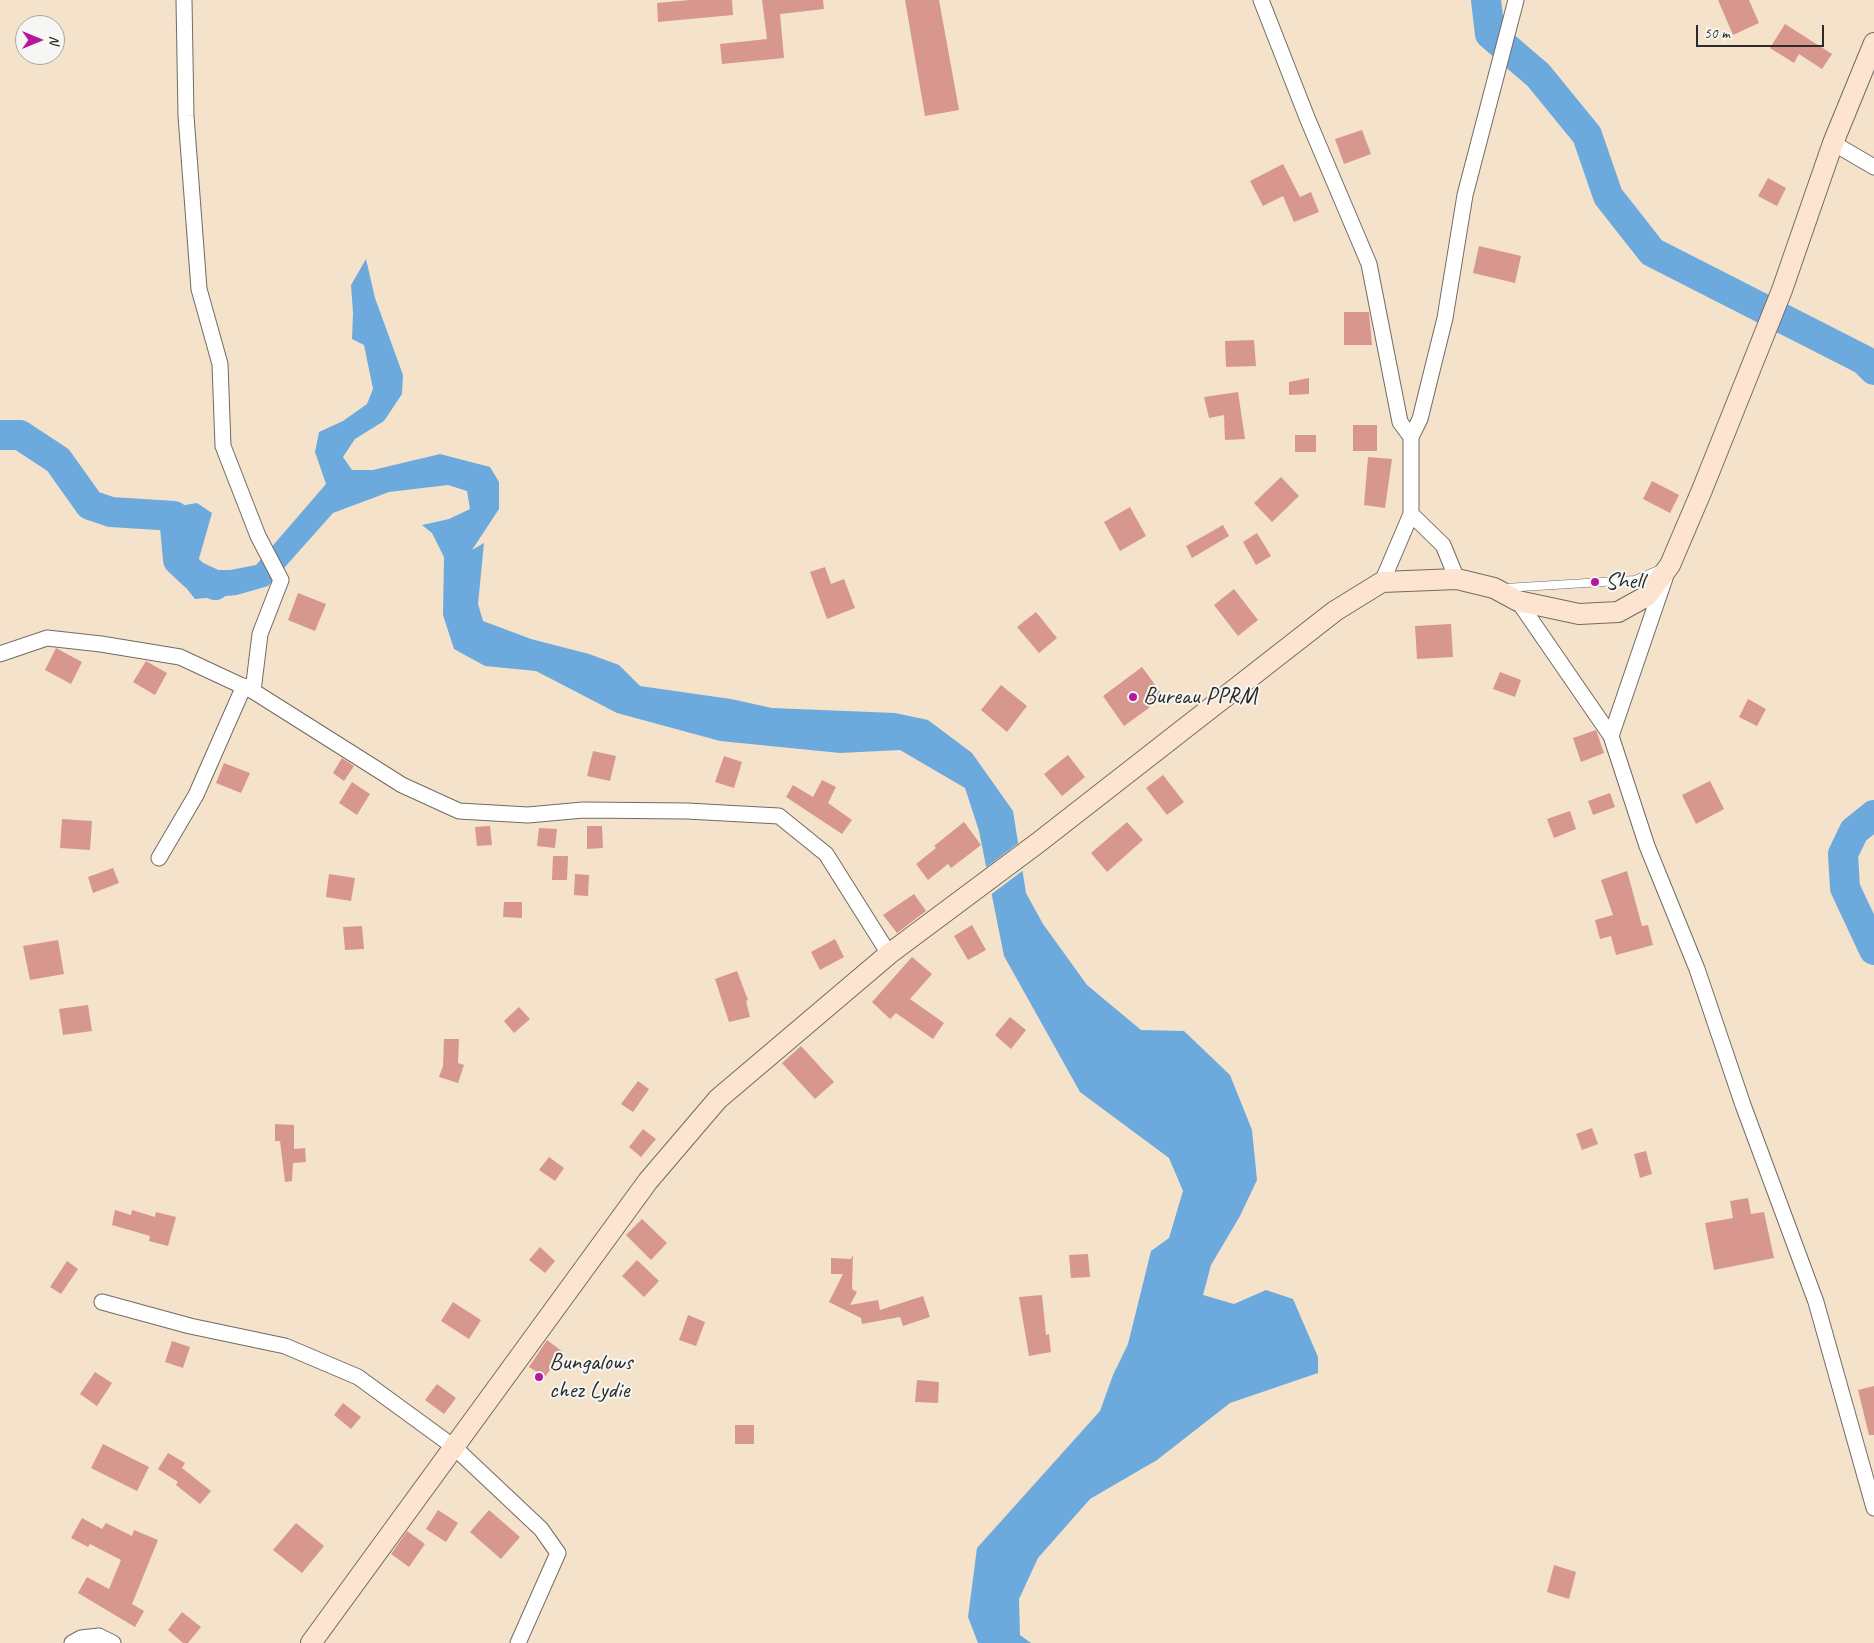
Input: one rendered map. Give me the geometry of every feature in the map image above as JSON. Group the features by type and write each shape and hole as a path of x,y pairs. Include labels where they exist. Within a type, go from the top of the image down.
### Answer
{"main road":[{"path":"310,1643 648,1181 718,1098 889,954 968,897 1335,611 1382,582 1457,579 1494,588 1518,601 1579,614 1618,612 1647,596 1670,565 1702,490 1782,290 1833,143 1874,43"}],"street":[{"path":"159,858 196,795 248,689 260,634 281,580 258,536 223,446 220,364 199,289 186,116 184,0"},
{"path":"1261,0 1308,120 1369,264 1400,422 1411,437"},
{"path":"1382,582 1411,514 1411,437 1420,419 1445,318 1465,195 1515,4"},
{"path":"1833,143 1874,167"},
{"path":"1411,514 1443,545 1457,579"},
{"path":"1611,736 1670,565"},
{"path":"1518,601 1611,736 1647,846 1697,969 1743,1105 1816,1302 1874,1508"},
{"path":"0,654 47,638 101,644 180,657 248,689 402,784 459,811 528,815 583,810 687,811 779,816 826,854 889,954"},
{"path":"102,1302 190,1326 294,1350 358,1377 454,1447 541,1529 558,1553 518,1643"},
{"path":"72,1643 81,1638 99,1636 113,1643"}],"lane":[{"path":"1494,588 1635,580 1670,565"}],"water":[{"path":"366,259 375,298 403,375 402,394 384,421 355,439 343,457 352,470 373,470 440,454 490,467 499,482 499,509 472,550 484,543 478,604 483,621 531,639 589,654 619,665 640,686 731,699 772,708 895,713 928,720 972,753 1013,811 1026,893 1043,924 1087,985 1141,1030 1184,1031 1230,1075 1252,1130 1257,1180 1240,1216 1211,1265 1203,1295 1234,1304 1266,1290 1293,1299 1318,1357 1318,1373 1230,1403 1157,1460 1090,1499 1038,1558 1019,1599 1020,1635 1031,1643 978,1643 968,1617 977,1548 1100,1411 1113,1375 1128,1344 1151,1251 1169,1238 1183,1191 1169,1158 1080,1092 1004,956 979,831 965,788 900,750 840,753 720,741 617,713 536,671 485,666 454,649 443,615 444,557 432,533 422,525 449,519 470,509 467,491 448,485 389,492 333,513 268,586 237,595 195,599 180,580 183,539 167,528 154,528 168,508 197,503 212,513 198,562 211,570 230,570 256,565 326,484 315,452 319,432 343,421 367,404 373,389 364,345 352,339 351,285"}],"pier":[{"path":"1021,841 1025,869 989,896 984,869"}],"building":[{"path":"689,0 732,0 733,15 658,22 657,3"},
{"path":"762,0 823,0 824,9 780,14 784,58 722,64 720,44 767,39"},
{"path":"905,0 939,0 959,110 925,116"},
{"path":"1718,0 1749,0 1759,23 1733,35"},
{"path":"1785,24 1832,54 1822,69 1799,54 1794,63 1770,48"},
{"path":"1362,130 1371,154 1344,164 1335,139"},
{"path":"1283,164 1300,197 1311,192 1319,212 1294,222 1283,196 1263,206 1250,181"},
{"path":"1768,178 1786,188 1777,206 1758,196"},
{"path":"1479,246 1521,256 1515,283 1473,273"},
{"path":"1344,312 1369,312 1372,345 1344,345"},
{"path":"1254,340 1256,366 1226,367 1225,341"},
{"path":"1309,378 1309,394 1289,395 1289,382"},
{"path":"1238,392 1245,439 1225,440 1224,415 1209,418 1204,397"},
{"path":"1353,425 1377,425 1377,451 1353,451"},
{"path":"1295,435 1316,435 1316,452 1295,452"},
{"path":"1368,457 1392,459 1385,508 1364,505"},
{"path":"1281,477 1299,496 1272,522 1254,503"},
{"path":"1652,481 1679,495 1670,513 1643,499"},
{"path":"1130,507 1146,536 1120,551 1104,522"},
{"path":"1223,525 1229,536 1192,558 1186,546"},
{"path":"1257,533 1271,556 1256,565 1243,542"},
{"path":"825,567 831,584 844,579 855,608 827,619 810,572"},
{"path":"1234,589 1258,620 1238,636 1214,605"},
{"path":"298,593 326,604 315,631 288,620"},
{"path":"1036,612 1057,638 1039,653 1017,627"},
{"path":"1451,624 1453,657 1417,659 1415,626"},
{"path":"56,648 82,662 71,684 45,670"},
{"path":"146,661 167,673 155,695 133,682"},
{"name":"Bureau PPRM","path":"1142,667 1164,697 1124,726 1103,696"},
{"path":"1500,672 1521,680 1515,697 1493,689"},
{"path":"1001,685 1027,706 1007,732 981,710"},
{"path":"1748,699 1766,709 1757,726 1739,717"},
{"path":"1596,730 1604,753 1581,762 1573,738"},
{"path":"593,751 616,756 610,781 587,776"},
{"path":"1068,755 1085,777 1062,796 1044,774"},
{"path":"724,756 742,762 734,788 715,782"},
{"path":"342,758 354,766 344,781 333,773"},
{"path":"224,763 250,773 241,793 216,783"},
{"path":"1163,775 1184,802 1167,815 1146,788"},
{"path":"822,780 836,787 828,803 852,820 842,834 786,797 793,785 813,797"},
{"path":"1710,781 1724,809 1696,824 1682,795"},
{"path":"352,782 370,794 357,815 339,803"},
{"path":"1610,793 1615,807 1593,815 1588,801"},
{"path":"1570,811 1576,829 1554,838 1547,819"},
{"path":"62,819 92,821 90,850 60,848"},
{"path":"964,822 981,845 951,868 948,864 928,880 916,864 936,848 934,846"},
{"path":"1127,822 1143,840 1107,872 1091,853"},
{"path":"490,826 492,845 477,846 475,827"},
{"path":"587,826 602,826 603,848 587,849"},
{"path":"539,828 557,829 555,848 537,846"},
{"path":"553,856 568,856 567,880 552,880"},
{"path":"113,868 119,883 93,893 88,877"},
{"path":"1627,871 1642,926 1648,925 1653,945 1616,955 1611,936 1600,939 1595,920 1613,915 1601,880"},
{"path":"329,874 355,878 351,901 326,897"},
{"path":"575,874 589,875 588,896 574,895"},
{"path":"914,894 926,911 897,933 883,915"},
{"path":"504,902 522,902 522,918 503,917"},
{"path":"972,925 986,950 968,960 954,936"},
{"path":"362,926 364,949 345,950 343,927"},
{"path":"835,939 844,957 820,970 811,952"},
{"path":"58,940 64,974 30,980 23,946"},
{"path":"912,957 932,974 910,999 944,1023 933,1039 896,1013 890,1019 872,1002"},
{"path":"737,971 748,1000 746,1001 750,1017 729,1022 715,979"},
{"path":"88,1005 92,1031 63,1035 59,1009"},
{"path":"519,1007 530,1019 514,1033 504,1021"},
{"path":"1010,1017 1026,1030 1011,1049 995,1035"},
{"path":"444,1039 459,1039 458,1063 464,1065 458,1083 439,1077 443,1066"},
{"path":"801,1046 834,1082 815,1099 782,1063"},
{"path":"638,1081 649,1089 633,1112 621,1104"},
{"path":"275,1124 294,1125 294,1149 305,1148 306,1162 293,1163 292,1181 285,1182 280,1141 275,1141"},
{"path":"1592,1128 1598,1144 1582,1150 1576,1134"},
{"path":"643,1129 656,1139 641,1157 629,1147"},
{"path":"1646,1151 1652,1174 1640,1178 1634,1154"},
{"path":"549,1157 564,1168 555,1181 539,1170"},
{"path":"1748,1198 1751,1214 1764,1212 1774,1258 1714,1270 1705,1223 1733,1218 1730,1201"},
{"path":"115,1210 131,1215 132,1210 155,1217 156,1212 176,1217 168,1246 149,1241 150,1236 112,1225"},
{"path":"642,1219 667,1243 651,1260 626,1235"},
{"path":"540,1247 555,1261 545,1273 529,1260"},
{"path":"1088,1254 1090,1277 1071,1278 1069,1255"},
{"path":"853,1255 852,1289 857,1292 850,1305 878,1300 880,1310 923,1296 930,1317 903,1326 900,1317 862,1324 861,1318 829,1302 843,1274 831,1274 831,1258 851,1259"},
{"path":"637,1260 659,1281 644,1297 622,1276"},
{"path":"67,1261 78,1269 61,1294 50,1287"},
{"path":"1042,1295 1046,1335 1049,1334 1051,1352 1029,1356 1019,1297"},
{"path":"453,1302 481,1320 469,1339 441,1321"},
{"path":"688,1315 705,1322 696,1346 679,1340"},
{"path":"547,1340 563,1352 545,1377 529,1367"},
{"path":"172,1341 190,1347 183,1368 165,1362"},
{"path":"95,1372 112,1383 97,1406 80,1394"},
{"path":"917,1380 939,1382 938,1403 915,1402"},
{"path":"437,1384 456,1398 444,1414 425,1400"},
{"path":"1874,1386 1874,1435 1869,1435 1858,1390"},
{"path":"343,1403 361,1417 351,1429 334,1415"},
{"path":"735,1425 754,1425 754,1444 735,1444"},
{"path":"103,1444 149,1467 137,1491 91,1468"},
{"path":"168,1453 185,1463 182,1468 211,1491 200,1504 176,1485 178,1482 158,1469"},
{"path":"438,1510 458,1523 446,1542 426,1529"},
{"path":"489,1510 520,1537 501,1559 470,1532"},
{"path":"82,1518 102,1529 106,1523 132,1536 134,1530 158,1540 132,1604 144,1611 135,1627 78,1593 87,1577 109,1589 121,1560 90,1544 88,1547 71,1538"},
{"path":"296,1523 324,1546 302,1573 273,1550"},
{"path":"407,1531 425,1544 409,1567 391,1554"},
{"path":"1554,1565 1576,1572 1569,1599 1547,1592"},
{"path":"182,1612 201,1627 188,1643 183,1643 168,1630"}],"waterway":[{"path":"1486,0 1490,34 1538,75 1587,135 1608,196 1652,252 1864,360 1874,370"},
{"path":"0,435 20,435 58,460 90,505 111,512 174,516 178,560 194,575 215,585"},
{"path":"1874,815 1854,831 1843,854 1845,888 1874,950"}],"place":[{"name":"Shell","path":"1595,582"},
{"name":"Bureau PPRM","path":"1133,697"},
{"name":"Bungalows chez Lydie","path":"539,1377"}]}
